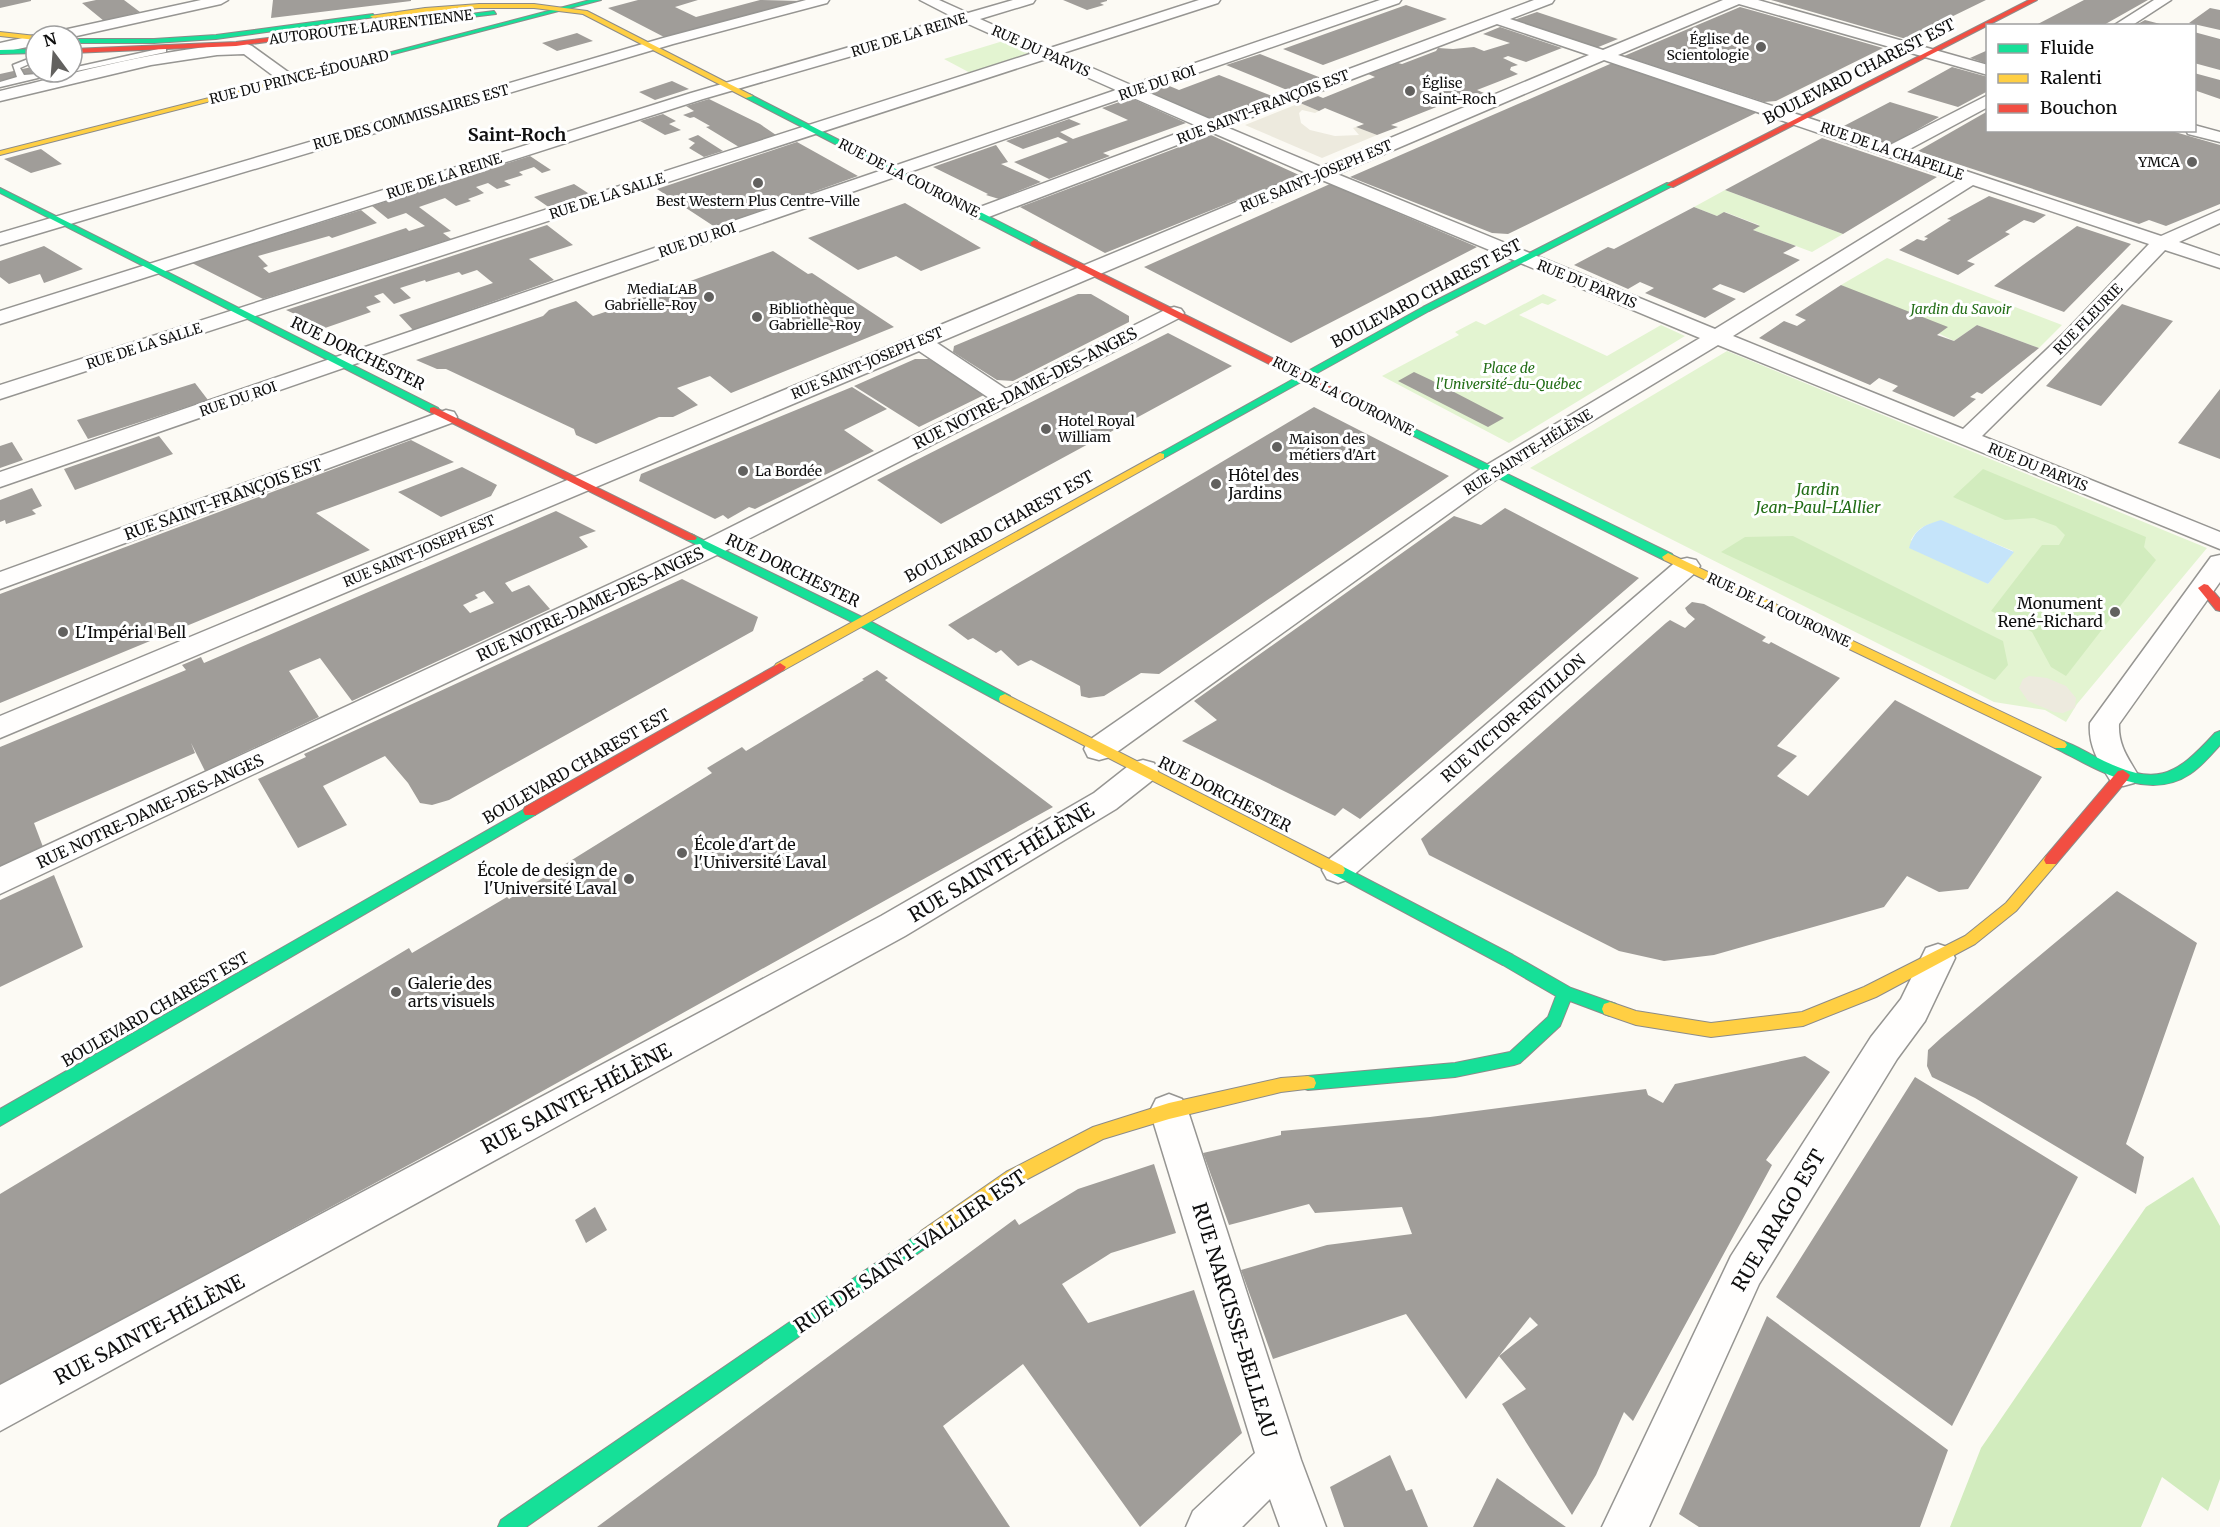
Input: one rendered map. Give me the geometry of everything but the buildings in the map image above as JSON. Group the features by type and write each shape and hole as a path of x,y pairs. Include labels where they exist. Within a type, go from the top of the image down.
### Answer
{"main road":[{"name":"RUE DU PRINCE-ÉDOUARD","path":"0,153 598,0"},
{"name":"BOULEVARD CHAREST EST","path":"1987,24 2034,0"},
{"name":"AUTOROUTE LAURENTIENNE","path":"84,41 122,42 209,37 432,9 507,4 568,8"},
{"name":"AUTOROUTE LAURENTIENNE","path":"84,51 166,50 261,41 466,14 568,8"},
{"name":"RUE DE LA COURONNE","path":"568,8 585,12 1088,271 1305,376 1493,471 2123,775 2147,780 2174,779 2192,768 2220,736"},
{"name":"BOULEVARD CHAREST EST","path":"0,1118 860,621 1426,309 1986,24"},
{"path":"0,34 24,37"},
{"path":"0,50 24,51"},
{"name":"RUE DORCHESTER","path":"0,190 241,315 343,363 446,417 860,621 1099,749 1338,870 1508,960 1565,993"},
{"path":"1565,993 1636,1018 1712,1030 1803,1019 1870,992 1970,940 2011,907 2123,775"},
{"name":"RUE DE SAINT-VALLIER EST","path":"508,1527 1012,1178 1099,1133 1169,1111 1281,1085 1455,1070 1514,1058 1554,1020 1565,993"}],"street":[{"path":"84,30 221,0"},
{"name":"RUE DES COMMISSAIRES EST","path":"0,238 650,46 822,0"},
{"name":"RUE DU PARVIS","path":"927,0 1211,127 1526,259 2220,540"},
{"name":"RUE DE LA REINE","path":"0,318 730,87 1028,0"},
{"name":"RUE DE LA SALLE","path":"0,392 1213,0"},
{"name":"RUE DU ROI","path":"0,480 1394,0"},
{"name":"RUE SAINT-FRANÇOIS EST","path":"979,214 1547,0"},
{"name":"RUE SAINT-JOSEPH EST","path":"0,728 1735,0"},
{"path":"1742,0 1986,69"},
{"path":"2123,24 2164,0"},
{"name":"RUE DE LA CHAPELLE","path":"1496,19 2220,262"},
{"path":"0,50 24,43"},
{"path":"0,96 151,60 206,51 247,49 289,80"},
{"path":"1892,151 1986,101"},
{"name":"RUE SAINTE-HÉLÈNE","path":"1099,749 1493,471 1717,337 1972,178"},
{"name":"RUE FLEURIE","path":"1967,438 2072,338 2161,243 2220,216"},
{"name":"RUE NOTRE-DAME-DES-ANGES","path":"0,881 710,548 1174,313"},
{"path":"919,341 1004,398"},
{"name":"RUE SAINT-FRANÇOIS EST","path":"0,581 446,417"},
{"path":"2123,775 2106,750 2103,736 2105,723 2212,598 2220,563"},
{"name":"RUE VICTOR-REVILLON","path":"1338,870 1687,566"},
{"name":"RUE SAINTE-HÉLÈNE","path":"0,1409 892,926 1105,801 1143,771"},
{"name":"RUE ARAGO EST","path":"1625,1527 1745,1270 1884,1048 1913,1010 1938,958"},
{"name":"RUE NARCISSE-BELLEAU","path":"1169,1111 1279,1460 1303,1527"},
{"path":"1209,1527 1279,1460"}],"lane":[{"path":"84,67 166,50 209,37"},
{"path":"0,85 22,78 16,67 24,63"}],"green space":[{"path":"1013,38 1047,53 976,76 944,59"},
{"path":"1725,190 1843,234 1812,252 1753,230 1759,225 1725,212 1717,216 1694,207"},
{"name":"Jardin du Savoir","path":"1887,258 2062,325 2039,348 1977,325 1954,341 1841,285"},
{"name":"Place de l'Université-du-Québec","path":"1543,294 1557,300 1548,305 1542,303 1519,315 1607,356 1661,325 1685,336 1509,443 1382,376 1459,335 1455,332 1476,321 1485,325"},
{"name":"Jardin Jean-Paul-L'Allier","path":"1727,351 2207,548 2077,704 2066,722 2045,710 1994,702 1530,468","holes":["1941,521 2013,551 1988,584 1911,540 1923,527"]},
{"path":"1983,469 2146,537 2144,547 2156,560 2066,676 2051,667 2032,632 1991,611 2042,545 2059,545 2065,535 2056,526 2034,518 2005,520 1953,497"},
{"path":"1793,536 2003,641 2008,665 1995,680 1721,552 1745,537"},
{"path":"2193,1177 2220,1226 2220,1479 2208,1511 2162,1477 2141,1527 1950,1527 1981,1448 2146,1207"}],"shaded area":[{"path":"1300,103 1319,111 1315,113 1302,110 1299,113 1301,123 1310,130 1335,136 1359,135 1353,128 1356,127 1377,135 1322,158 1245,125"},
{"path":"2029,676 2047,678 2066,686 2076,698 2075,708 2063,713 2054,712 2028,701 2019,688 2023,679"}],"water":[{"path":"1941,520 2014,552 1988,584 1909,548 1920,529"}],"traffic: fast":[{"path":"315,73 598,0"},
{"path":"355,29 494,13"},
{"path":"84,41 154,41 216,37 373,16"},
{"path":"0,52 24,51"},
{"path":"749,96 1034,243"},
{"path":"1160,456 1426,309 1670,185"},
{"path":"0,190 434,410"},
{"path":"1351,401 1668,557"},
{"path":"691,538 860,621 1005,699"},
{"path":"2060,745 2118,773 2149,780 2164,779 2185,771 2220,736"},
{"path":"0,1118 530,811"},
{"path":"1338,870 1508,960 1565,993 1610,1009"},
{"path":"1308,1083 1455,1070 1514,1058 1554,1021 1565,993"},
{"path":"508,1527 927,1237"}],"traffic: slow":[{"path":"373,16 479,6 534,6 585,12 749,96"},
{"path":"0,34 24,37"},
{"path":"0,153 315,73"},
{"path":"780,667 1160,456"},
{"path":"1668,557 2060,745"},
{"path":"1005,699 1338,870"},
{"path":"1610,1009 1636,1018 1711,1030 1803,1019 1870,992 1970,940 2011,907 2051,860"},
{"path":"927,1237 1012,1178 1099,1133 1169,1111 1281,1085 1308,1083"}],"traffic: jam":[{"path":"1987,24 2034,0"},
{"path":"1670,185 1986,24"},
{"path":"84,50 236,44 355,29"},
{"path":"1034,243 1351,401"},
{"path":"434,410 691,538"},
{"path":"2204,588 2220,607"},
{"path":"530,811 780,667"},
{"path":"2051,860 2123,775"}],"place":[{"name":"Église de Scientologie","path":"1761,47"},
{"name":"Église Saint-Roch","path":"1410,91"},
{"name":"YMCA","path":"2192,162"},
{"name":"Best Western Plus Centre-Ville","path":"758,183"},
{"name":"MediaLAB Gabrielle-Roy","path":"709,297"},
{"name":"Bibliothèque Gabrielle-Roy","path":"757,317"},
{"name":"Hotel Royal William","path":"1046,429"},
{"name":"Maison des métiers d'Art","path":"1277,447"},
{"name":"La Bordée","path":"743,471"},
{"name":"Hôtel des Jardins","path":"1216,484"},
{"name":"Monument René-Richard","path":"2115,612"},
{"name":"L'Impérial Bell","path":"63,632"},
{"name":"École d'art de l'Université Laval","path":"682,853"},
{"name":"École de design de l'Université Laval","path":"629,879"},
{"name":"Galerie des arts visuels","path":"396,992"}],"district":[{"name":"Saint-Roch","path":"517,134"}]}
